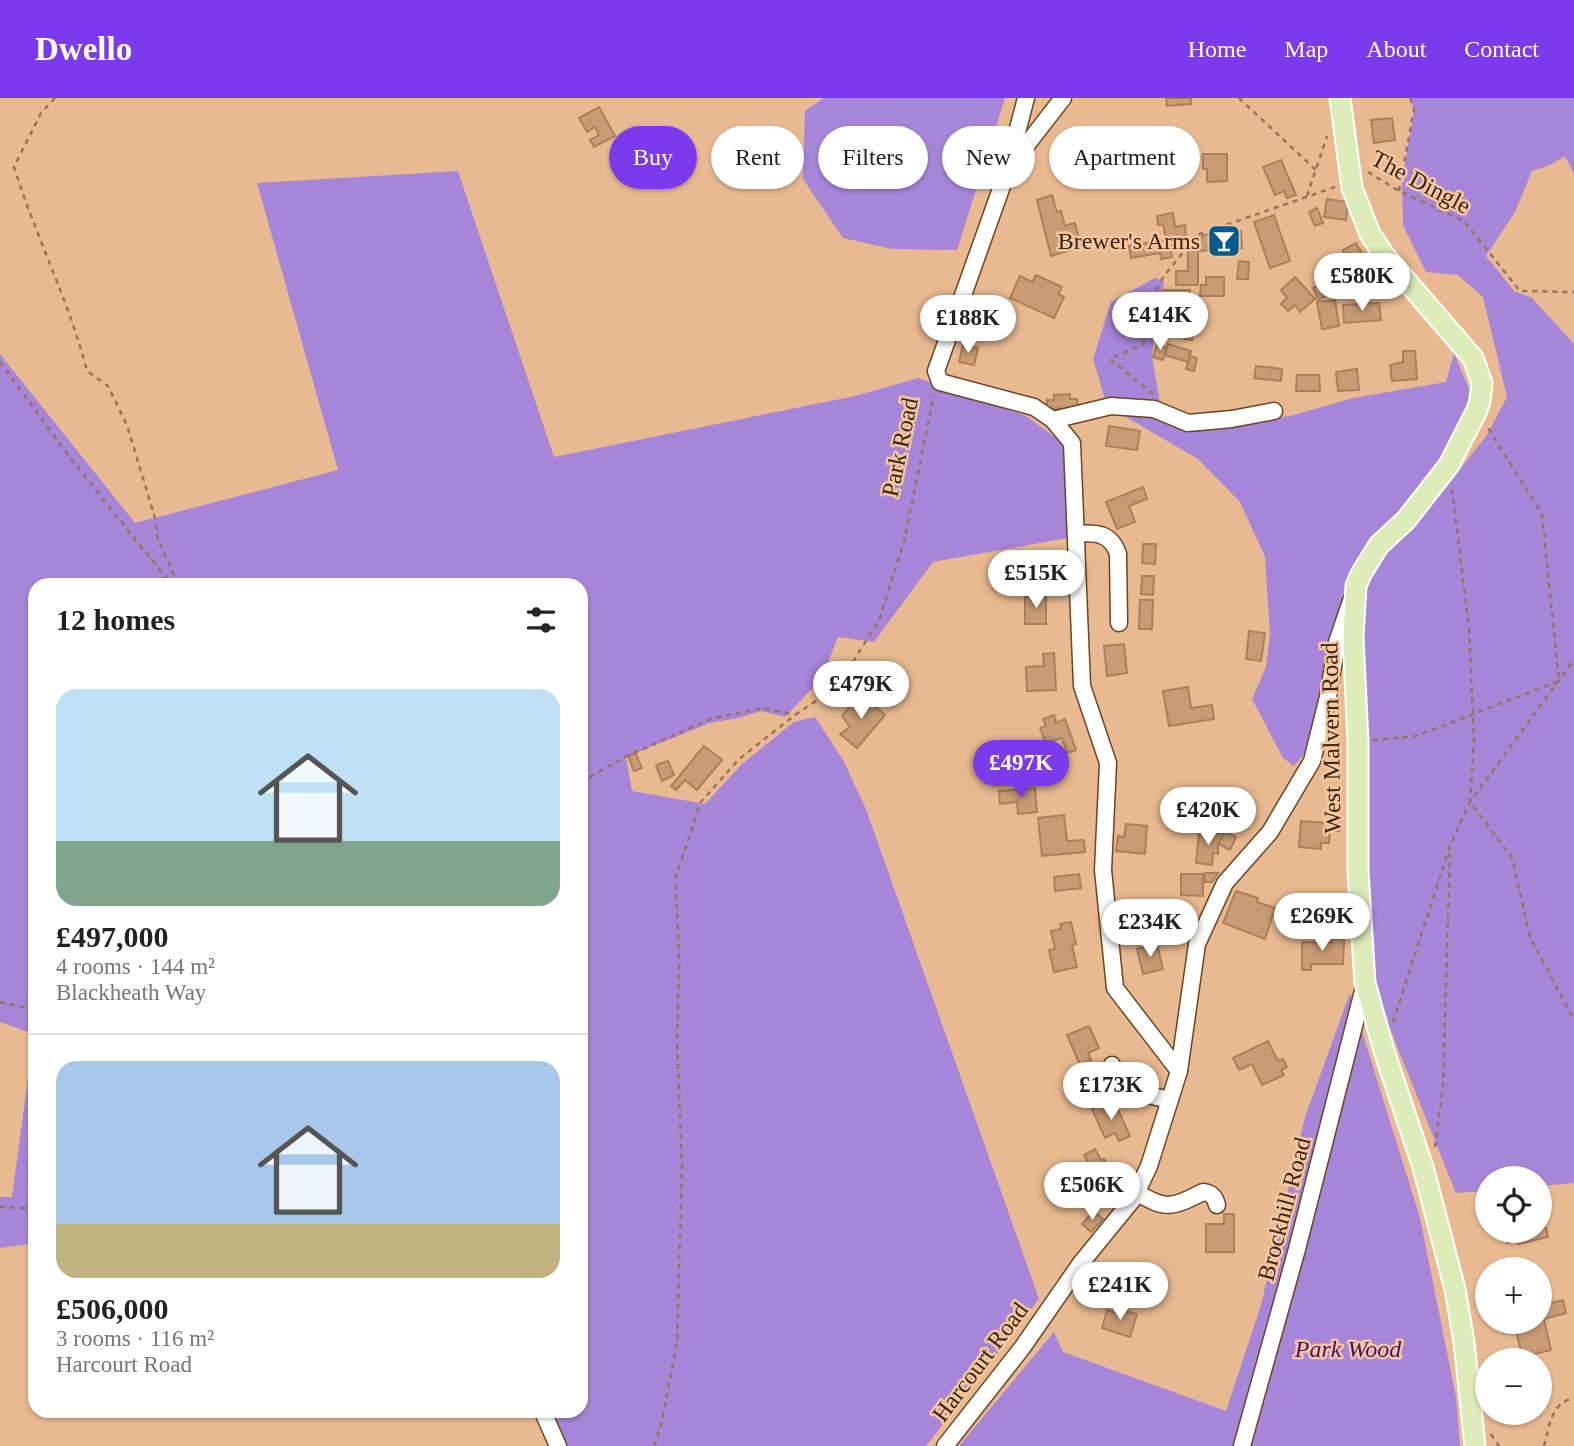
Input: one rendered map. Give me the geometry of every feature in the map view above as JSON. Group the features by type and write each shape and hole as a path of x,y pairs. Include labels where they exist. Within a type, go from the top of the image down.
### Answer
{"main road":[{"name":"West Malvern Road","path":"1340,98 1352,188 1370,234 1384,255 1473,358 1482,383 1477,410 1449,465 1406,520 1380,545 1361,574 1356,586 1353,637 1358,741 1358,871 1365,983 1384,1051 1423,1167 1455,1289 1468,1368 1475,1446"}],"street":[{"path":"1019,126 1026,98"},
{"name":"Park Road","path":"1035,134 1063,98"},
{"name":"Park Road","path":"937,379 936,371 1001,189"},
{"path":"937,379 1034,407 1053,420 1072,443 1082,687 1108,763 1103,870 1115,988 1179,1071"},
{"path":"1053,420 1111,406 1154,410 1188,423 1232,419 1274,411"},
{"path":"1076,534 1094,532 1115,544 1118,554 1119,623"},
{"name":"Harcourt Road","path":"945,1446 1136,1192 1149,1167 1179,1071 1196,944 1225,883 1270,832 1312,761 1328,697 1337,642 1356,586"},
{"name":"Brockhill Road","path":"1242,1446 1297,1249 1365,983"},
{"path":"1112,1065 1121,1089 1170,1100"},
{"path":"1136,1192 1165,1207 1208,1192 1213,1195 1217,1205"},
{"path":"546,1418 558,1446"}],"path":[{"path":"55,98 41,113 14,167 28,212 75,327 87,372 108,386 127,425 155,518 158,540 175,578"},
{"path":"1239,98 1316,170"},
{"path":"1399,191 1414,109 1410,98"},
{"path":"1307,196 1328,134"},
{"name":"The Dingle","path":"1349,164 1464,221 1520,291 1574,292"},
{"path":"1154,410 1154,396 1110,359 1144,344 1142,319 1164,276 1197,235 1331,187 1339,187"},
{"path":"0,362 68,455 166,578"},
{"name":"Park Road","path":"654,1446 662,1425 677,1343 682,1167 677,1042 679,967 676,877 700,803 738,760 795,715 838,687 878,620 904,542 937,379"},
{"path":"1477,410 1542,514 1559,681"},
{"path":"1449,465 1469,628 1474,739 1470,802 1512,858 1530,937 1574,1020"},
{"path":"1384,1051 1450,846 1470,802 1574,660"},
{"path":"1358,741 1416,736 1559,681"},
{"path":"588,778 625,757 710,719 764,708 795,715"},
{"path":"1434,1153 1443,1086 1450,846"},
{"path":"0,1002 28,1008"},
{"path":"0,1207 25,1208 28,1205"},
{"path":"1545,1446 1553,1411 1564,1400 1574,1398"}],"green space":[{"path":"824,98 1005,98 996,126 942,126 942,189 976,189 957,250 892,249 843,238 804,180 805,111"},
{"path":"1410,98 1574,98 1574,174 1565,156 1532,171 1515,212 1486,256 1514,291 1532,298 1574,344 1574,1183 1552,1185 1552,1166 1475,1166 1475,1192 1456,1193 1374,989 1363,775 1361,608 1370,570 1419,521 1487,435 1507,397 1483,297 1458,275 1426,272 1403,225 1402,182 1414,110"},
{"path":"458,171 554,457 855,396 918,378 1026,416 1063,443 1067,538 933,562 874,642 838,637 822,678 785,717 761,711 710,723 626,757 632,791 705,804 742,764 794,722 815,717 843,760 866,809 1039,1299 926,1446 564,1446 554,1418 588,1418 588,578 28,578 28,1032 0,1022 0,354 135,523 338,470 257,183"},
{"path":"1155,278 1164,282 1156,312 1152,357 1161,408 1188,426 1290,416 1354,398 1446,382 1454,353 1469,389 1467,411 1442,465 1348,581 1329,648 1315,724 1304,754 1294,766 1283,758 1252,699 1266,667 1270,634 1265,557 1240,502 1198,459 1107,406 1093,359 1111,302"},
{"name":"Park Wood","path":"1350,993 1420,1218 1456,1397 1460,1446 959,1446 1054,1332 1063,1352 1226,1411 1261,1305 1305,1117"},
{"path":"28,1078 28,1244 0,1248 0,1197 12,1197"}],"building":[{"path":"1166,98 1191,98 1191,104 1167,106"},
{"path":"599,107 609,126 609,139 594,147 590,140 599,135 595,127 587,132 579,118"},
{"path":"1392,118 1395,140 1374,143 1371,120"},
{"path":"1203,154 1227,154 1227,181 1207,182 1207,169 1203,169"},
{"path":"1281,160 1296,195 1287,198 1284,191 1275,195 1263,167"},
{"path":"1052,195 1057,212 1061,211 1065,226 1075,223 1081,247 1051,256 1037,200"},
{"path":"1327,199 1348,202 1346,220 1324,217"},
{"path":"1317,208 1323,223 1315,226 1309,212"},
{"path":"1173,213 1175,227 1185,225 1186,236 1177,238 1179,249 1171,251 1172,257 1161,259 1158,241 1166,240 1163,224 1158,225 1157,216"},
{"path":"1274,215 1290,261 1270,268 1254,222"},
{"path":"1241,231 1242,248 1198,251 1195,241 1203,235"},
{"path":"1158,241 1160,253 1131,258 1129,246"},
{"path":"1356,243 1365,258 1339,267 1335,256 1344,254 1343,250"},
{"path":"1188,251 1198,251 1198,285 1176,285 1176,271 1188,271"},
{"path":"1239,261 1249,262 1248,279 1237,279"},
{"path":"1036,275 1062,287 1058,294 1064,297 1054,318 1010,298 1020,276 1032,282"},
{"path":"1206,277 1224,277 1224,296 1200,296 1201,285 1206,285"},
{"path":"1295,277 1315,299 1300,312 1295,305 1288,311 1281,304 1287,298 1281,290"},
{"path":"1324,282 1330,294 1318,300 1313,288"},
{"path":"1163,290 1190,290 1190,308 1163,308"},
{"path":"1335,300 1339,326 1322,329 1317,302"},
{"path":"1379,303 1381,320 1344,323 1343,305"},
{"path":"1186,327 1194,328 1192,340 1184,339"},
{"path":"1168,344 1191,351 1188,362 1165,355"},
{"path":"963,345 978,348 974,365 959,362"},
{"path":"1157,345 1167,348 1163,360 1153,357"},
{"path":"1403,351 1415,351 1417,379 1392,381 1390,365 1403,362"},
{"path":"1190,356 1197,358 1194,371 1186,369"},
{"path":"1256,366 1282,369 1281,381 1254,378"},
{"path":"1357,369 1359,390 1338,391 1336,372"},
{"path":"1297,375 1319,375 1320,391 1296,391"},
{"path":"1070,394 1070,399 1077,399 1078,408 1047,409 1047,400 1054,400 1054,395"},
{"path":"1109,426 1140,431 1137,450 1106,446"},
{"path":"1143,487 1147,499 1129,506 1135,522 1117,529 1106,502"},
{"path":"1143,544 1156,544 1155,564 1142,563"},
{"path":"1142,576 1154,576 1153,595 1141,594"},
{"path":"1025,597 1046,597 1046,624 1025,624"},
{"path":"1140,600 1153,600 1152,629 1139,629"},
{"path":"1249,631 1265,633 1261,661 1246,659"},
{"path":"1124,644 1127,673 1107,676 1104,646"},
{"path":"1054,653 1056,690 1027,691 1026,667 1044,666 1043,654"},
{"path":"1188,687 1191,708 1212,705 1214,719 1169,726 1163,691"},
{"path":"860,694 885,715 857,748 840,734 850,727 842,716"},
{"path":"1054,715 1056,723 1065,719 1076,750 1067,753 1062,738 1046,743 1040,728 1046,726 1043,719"},
{"path":"704,746 722,760 697,790 685,780 676,790 671,786"},
{"path":"636,754 642,768 634,771 628,756"},
{"path":"668,761 674,775 662,781 656,765"},
{"path":"1035,788 1037,812 1018,814 1017,802 1000,804 999,791"},
{"path":"1064,815 1067,841 1084,840 1085,852 1042,856 1038,818"},
{"path":"1301,821 1340,824 1339,831 1330,831 1329,843 1321,843 1321,849 1299,847"},
{"path":"1126,824 1147,826 1145,854 1116,851 1118,836 1124,837"},
{"path":"1199,832 1225,832 1218,844 1218,854 1213,853 1212,865 1196,863"},
{"path":"1225,832 1236,837 1230,850 1218,844"},
{"path":"1205,873 1218,873 1212,882 1204,882"},
{"path":"1079,874 1081,888 1055,891 1054,877"},
{"path":"1181,874 1203,874 1203,896 1181,895"},
{"path":"1236,891 1258,898 1257,902 1275,908 1265,939 1223,923"},
{"path":"1071,922 1077,967 1054,972 1049,950 1055,949 1051,931 1061,929 1060,924"},
{"path":"1332,939 1344,939 1343,964 1311,964 1311,970 1302,970 1302,942 1332,943"},
{"path":"1157,944 1163,969 1143,974 1137,949"},
{"path":"1089,1026 1099,1048 1088,1053 1091,1060 1080,1065 1067,1035"},
{"path":"1268,1041 1278,1061 1283,1059 1287,1067 1281,1070 1284,1075 1262,1085 1252,1064 1239,1070 1233,1058"},
{"path":"1088,1069 1089,1072 1097,1069 1105,1089 1096,1092 1099,1100 1089,1104 1076,1074"},
{"path":"1102,1104 1105,1110 1116,1105 1130,1136 1119,1141 1115,1133 1105,1138 1092,1109"},
{"path":"1095,1149 1101,1160 1104,1159 1116,1182 1110,1185 1112,1191 1100,1197 1085,1168 1090,1166 1084,1155"},
{"path":"1094,1211 1103,1219 1091,1232 1082,1224"},
{"path":"1224,1214 1234,1214 1234,1252 1206,1252 1206,1224 1224,1224"},
{"path":"1563,1300 1566,1313 1552,1317 1552,1303"},
{"path":"1117,1309 1137,1314 1130,1337 1102,1328 1107,1310 1116,1313"},
{"path":"1517,1334 1547,1334 1551,1348 1520,1348"}],"place":[{"name":"Brewer's Arms","path":"1224,241"}]}
